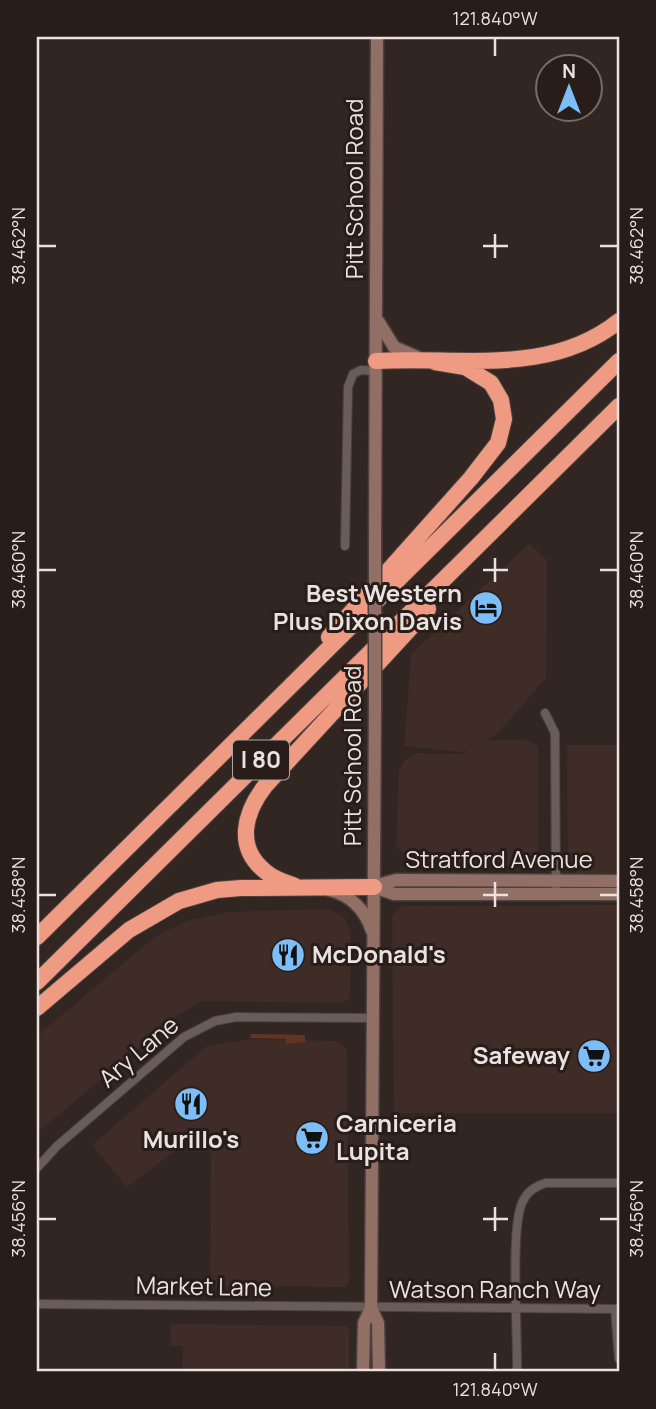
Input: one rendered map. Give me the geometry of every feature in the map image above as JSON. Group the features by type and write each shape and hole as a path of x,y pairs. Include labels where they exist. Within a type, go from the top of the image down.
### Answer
{"highway":[{"path":"376,366 538,358 587,342 619,321"},
{"name":"I 80","path":"37,937 619,361"},
{"path":"313,664 333,629 471,478 498,443 504,419 501,400 491,383 465,367 433,362"},
{"name":"I 80","path":"37,982 619,405"},
{"path":"304,886 265,872 253,858 246,840 245,823 254,800 427,610 486,538"},
{"path":"37,1008 129,930 162,908 217,890 304,886 374,887"}],"main road":[{"name":"Pitt School Road","path":"363,1372 363,1323 370,1308 377,37"},
{"path":"376,316 394,347 433,362"},
{"name":"Stratford Avenue","path":"374,887 396,880 619,881"},
{"path":"304,886 348,897 364,915 373,939"},
{"name":"Stratford Avenue","path":"374,887 394,894 619,894"},
{"name":"Pitt School Road","path":"370,1308 378,1323 379,1372"}],"street":[{"path":"345,546 348,387 353,374 376,366"},
{"path":"545,713 555,733 556,895"},
{"name":"Ary Lane","path":"37,1168 57,1146 200,1027 236,1017 373,1018"},
{"path":"517,1372 518,1215 522,1202 537,1185 619,1183"},
{"name":"Market Lane","path":"37,1304 370,1308"},
{"name":"Watson Ranch Way","path":"370,1308 617,1309"},
{"path":"617,1309 619,1359"}],"shaded area":[{"path":"529,544 547,560 546,678 498,733 487,741 525,739 538,747 538,850 522,866 416,865 396,846 399,770 406,759 417,753 462,754 473,745 462,752 404,746 411,654"},
{"path":"567,745 619,745 619,873 578,873 568,864"},
{"path":"619,905 619,1113 394,1113 392,915 402,906"},
{"path":"329,909 344,917 351,932 350,998 341,1003 200,1001 174,1018 37,1133 37,1036 156,936 187,921 229,912"},
{"path":"251,1034 305,1035 305,1042 286,1044 286,1039 250,1038"},
{"path":"253,1039 336,1041 347,1049 349,1283 345,1287 210,1286 211,1152 175,1151 127,1187 92,1145 207,1046"},
{"path":"171,1324 346,1326 349,1329 349,1372 182,1372 183,1346 170,1346"}],"place":[{"name":"Best Western Plus Dixon Davis","path":"486,608"},
{"name":"McDonald's","path":"288,955"},
{"name":"Safeway","path":"594,1056"},
{"name":"Murillo's","path":"191,1104"},
{"name":"Carniceria Lupita","path":"312,1138"}]}
